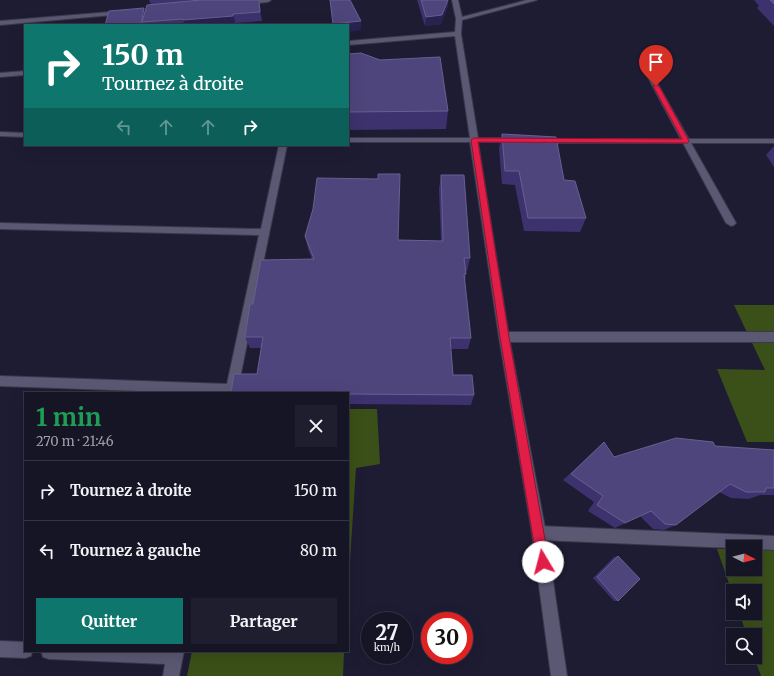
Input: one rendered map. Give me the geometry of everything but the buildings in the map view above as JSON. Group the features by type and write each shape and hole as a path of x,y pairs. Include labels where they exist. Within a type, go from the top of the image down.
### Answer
{"street":[{"path":"237,3 268,0"},
{"path":"455,0 459,19 458,34 504,337 539,533 559,676"},
{"path":"459,19 534,0"},
{"path":"0,23 127,12"},
{"path":"349,43 458,34"},
{"path":"648,72 731,223"},
{"path":"0,75 24,73"},
{"path":"0,134 24,135"},
{"path":"349,140 774,141"},
{"path":"0,381 231,391 283,146"},
{"path":"0,226 264,232"},
{"path":"504,337 774,338"},
{"path":"539,533 774,543"},
{"path":"0,649 24,650"},
{"path":"112,652 175,653 171,676"}],"green space":[{"path":"734,305 774,305 774,442 747,442 717,369 765,370"},
{"path":"349,409 377,409 380,464 356,468 349,576"},
{"path":"717,549 726,549 726,575"},
{"path":"762,549 774,549 774,676 761,676 757,664 762,664 762,628 744,628 742,620 762,620 762,584 729,584 726,576 762,576"},
{"path":"192,652 344,652 343,676 187,676"}],"route":[{"path":"543,562 504,337 474,140 686,141 656,86"}]}
